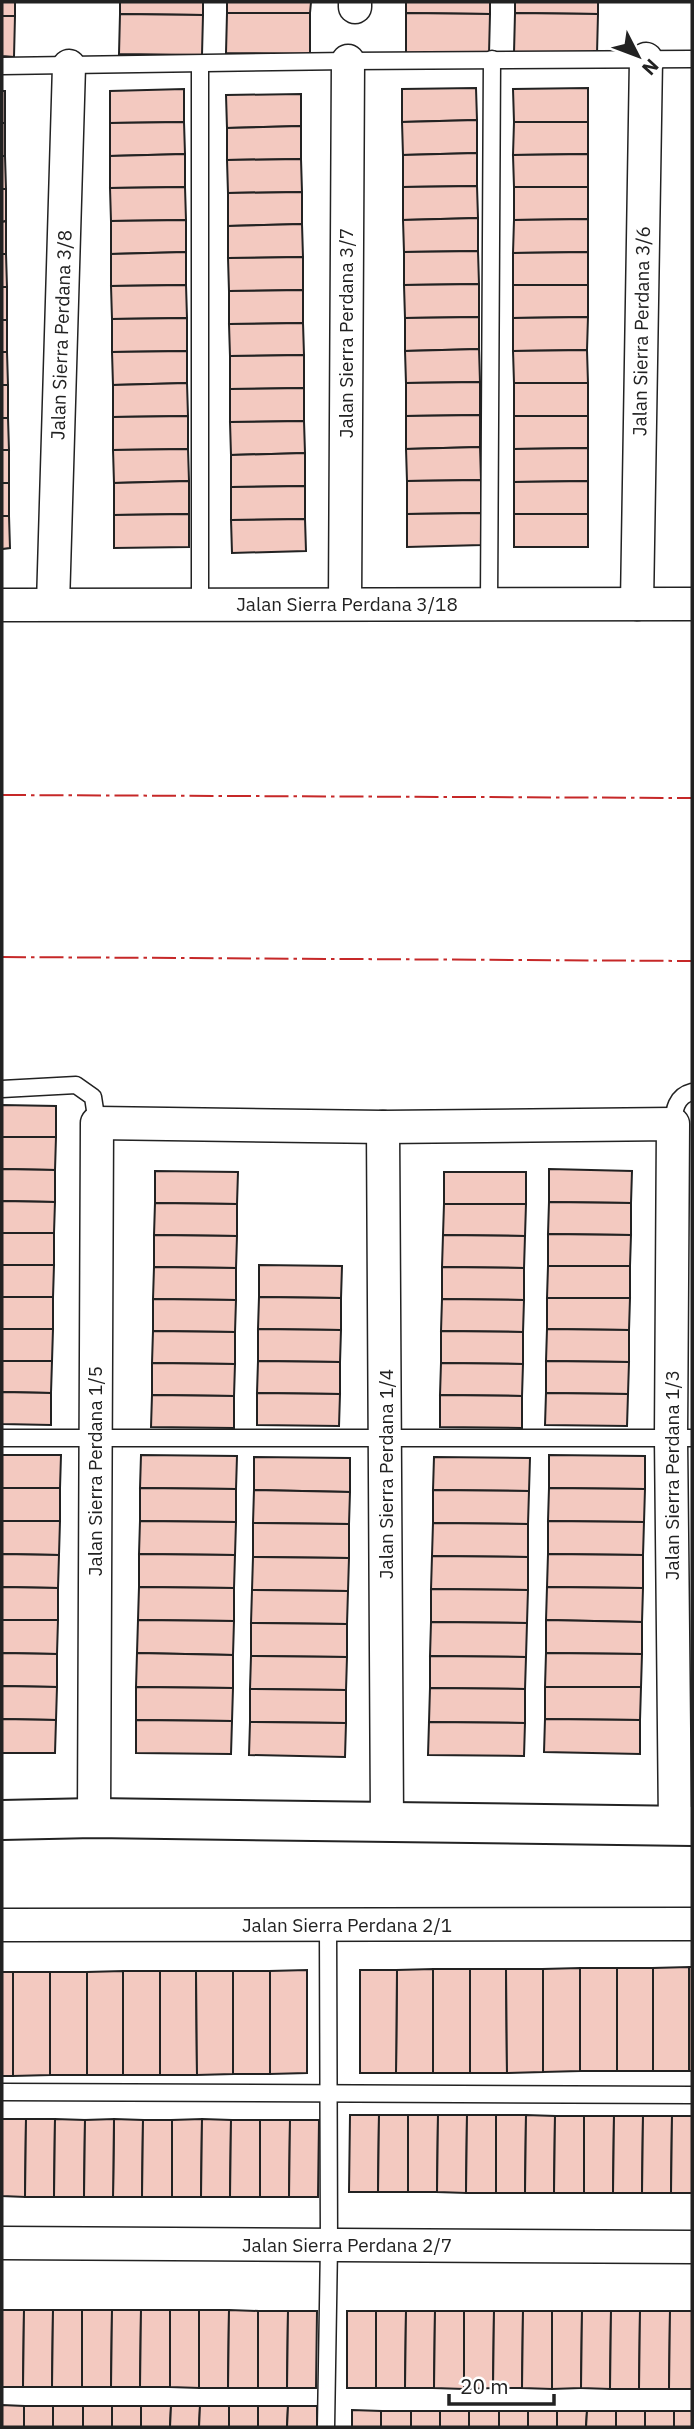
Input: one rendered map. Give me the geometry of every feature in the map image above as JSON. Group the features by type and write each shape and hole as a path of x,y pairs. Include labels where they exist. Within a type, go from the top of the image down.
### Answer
{"street":[{"name":"Jalan Sierra Perdana 3/6","path":"637,604 646,59"},
{"name":"Jalan Sierra Perdana 3/7","path":"345,604 348,61"},
{"name":"Jalan Sierra Perdana 3/8","path":"53,604 69,66"},
{"name":"Jalan Sierra Perdana 3/18","path":"2,605 692,604"},
{"path":"97,1123 673,1125"},
{"name":"Jalan Sierra Perdana 1/5","path":"94,1818 97,1123"},
{"name":"Jalan Sierra Perdana 1/3","path":"673,1125 682,1438 684,1825"},
{"name":"Jalan Sierra Perdana 1/4","path":"383,1126 387,1822"},
{"path":"2,1820 94,1818 684,1825"},
{"name":"Jalan Sierra Perdana 2/1","path":"2,1925 692,1923"},
{"name":"Jalan Sierra Perdana 2/7","path":"2,2244 692,2247"}],"lane":[{"path":"489,604 492,59"},
{"path":"2,66 692,59"},
{"path":"200,64 200,604"},
{"path":"2,1089 76,1085 93,1097 97,1123"},
{"path":"673,1125 675,1105 692,1092"},
{"path":"2,1437 386,1440 682,1438"},
{"path":"326,2427 329,2245 328,1925"},
{"path":"2,2092 692,2095"}],"building":[{"path":"2,2 15,2 15,16 2,16"},
{"path":"120,2 203,2 203,15 120,14"},
{"path":"227,2 311,2 310,13 227,13"},
{"path":"406,2 490,2 490,14 406,13"},
{"path":"515,2 598,2 598,14 515,13"},
{"path":"227,13 310,13 310,54 226,53"},
{"path":"406,13 490,14 489,54 406,53"},
{"path":"515,13 598,14 597,54 514,53"},
{"path":"120,14 203,15 202,55 119,54"},
{"path":"2,16 15,16 14,57 2,56"},
{"path":"476,88 477,120 402,122 402,89"},
{"path":"588,88 588,122 514,122 513,89"},
{"path":"184,89 184,122 110,123 110,91"},
{"path":"2,91 5,91 5,123 2,123"},
{"path":"301,94 301,126 227,128 226,95"},
{"path":"477,120 477,153 403,155 402,122"},
{"path":"184,122 185,154 110,156 110,123"},
{"path":"514,122 588,122 588,154 513,155"},
{"path":"2,123 5,123 5,156 2,156"},
{"path":"301,126 301,159 227,160 227,128"},
{"path":"477,153 477,186 403,187 403,155"},
{"path":"185,154 185,187 110,188 110,156"},
{"path":"588,154 588,187 514,187 513,155"},
{"path":"2,156 5,156 6,189 2,189"},
{"path":"301,159 302,192 228,193 227,160"},
{"path":"477,186 478,218 403,220 403,187"},
{"path":"185,187 186,220 111,221 110,188"},
{"path":"514,187 588,187 588,219 514,220"},
{"path":"2,189 6,189 6,221 2,222"},
{"path":"302,192 302,224 228,226 228,193"},
{"path":"478,218 478,251 404,252 403,220"},
{"path":"588,219 588,252 513,253 514,220"},
{"path":"186,220 186,252 111,254 111,221"},
{"path":"6,221 6,254 2,254 2,222"},
{"path":"302,224 303,257 228,258 228,226"},
{"path":"478,251 479,284 404,285 404,252"},
{"path":"186,252 186,285 111,286 111,254"},
{"path":"588,252 588,285 513,285 513,253"},
{"path":"2,254 6,254 7,287 2,287"},
{"path":"303,257 303,290 229,291 228,258"},
{"path":"479,284 479,317 405,318 404,285"},
{"path":"186,285 187,318 112,319 111,286"},
{"path":"513,285 588,285 588,317 513,318"},
{"path":"2,287 7,287 7,320 2,320"},
{"path":"303,290 303,323 229,324 229,291"},
{"path":"479,317 479,349 405,351 405,318"},
{"path":"588,317 587,350 513,351 513,318"},
{"path":"187,318 187,351 112,352 112,319"},
{"path":"2,320 7,320 7,352 2,352"},
{"path":"303,323 304,355 230,356 229,324"},
{"path":"479,349 480,382 406,383 405,351"},
{"path":"587,350 588,383 514,383 513,351"},
{"path":"187,351 187,383 113,385 112,352"},
{"path":"2,352 7,352 8,385 2,385"},
{"path":"304,355 304,388 230,389 230,356"},
{"path":"480,382 480,415 406,416 406,383"},
{"path":"187,383 188,416 113,417 113,385"},
{"path":"514,383 588,383 588,416 514,416"},
{"path":"2,385 8,385 8,418 2,418"},
{"path":"304,388 304,421 230,422 230,389"},
{"path":"480,415 480,447 406,449 406,416"},
{"path":"188,416 188,449 113,450 113,417"},
{"path":"514,416 588,416 588,448 514,449"},
{"path":"2,418 8,418 9,450 2,450"},
{"path":"304,421 305,453 231,455 230,422"},
{"path":"480,447 481,480 407,481 406,449"},
{"path":"588,448 588,481 514,482 514,449"},
{"path":"188,449 189,481 114,483 113,450"},
{"path":"2,450 9,450 9,483 2,483"},
{"path":"305,453 305,486 231,487 231,455"},
{"path":"481,480 481,513 407,514 407,481"},
{"path":"189,481 189,514 114,515 114,483"},
{"path":"588,481 588,514 514,514 514,482"},
{"path":"2,483 9,483 9,516 2,516"},
{"path":"305,486 305,519 231,520 231,487"},
{"path":"481,513 482,545 407,547 407,514"},
{"path":"189,514 189,547 114,548 114,515"},
{"path":"514,514 588,514 588,547 514,547"},
{"path":"2,516 9,516 10,548 2,549"},
{"path":"305,519 306,551 232,553 231,520"},
{"path":"2,1105 56,1106 56,1137 2,1137"},
{"path":"2,1137 56,1137 55,1170 2,1169"},
{"path":"2,1169 55,1170 55,1202 2,1201"},
{"path":"549,1169 632,1171 631,1203 549,1202"},
{"path":"155,1171 238,1172 237,1204 155,1203"},
{"path":"444,1172 526,1172 526,1204 444,1204"},
{"path":"2,1201 55,1202 54,1233 2,1233"},
{"path":"549,1202 631,1203 631,1235 548,1234"},
{"path":"155,1203 237,1204 237,1236 154,1235"},
{"path":"444,1204 526,1204 525,1236 443,1235"},
{"path":"2,1233 54,1233 54,1265 2,1265"},
{"path":"548,1234 631,1235 630,1266 548,1266"},
{"path":"154,1235 237,1236 236,1268 154,1267"},
{"path":"443,1235 525,1236 524,1268 442,1267"},
{"path":"2,1265 54,1265 53,1297 2,1297"},
{"path":"259,1265 342,1266 341,1298 259,1297"},
{"path":"548,1266 630,1266 630,1298 547,1298"},
{"path":"154,1267 236,1268 236,1300 153,1299"},
{"path":"442,1267 524,1268 524,1300 442,1299"},
{"path":"2,1297 53,1297 53,1329 2,1329"},
{"path":"259,1297 341,1298 341,1330 258,1329"},
{"path":"547,1298 630,1298 629,1330 547,1329"},
{"path":"153,1299 236,1300 235,1332 153,1331"},
{"path":"442,1299 524,1300 523,1332 441,1331"},
{"path":"2,1329 53,1329 52,1361 2,1361"},
{"path":"258,1329 341,1330 340,1362 258,1361"},
{"path":"547,1329 629,1330 629,1362 546,1361"},
{"path":"153,1331 235,1332 235,1364 152,1363"},
{"path":"441,1331 523,1332 523,1364 441,1363"},
{"path":"2,1361 52,1361 51,1393 2,1392"},
{"path":"258,1361 340,1362 340,1394 257,1393"},
{"path":"546,1361 629,1362 628,1394 546,1393"},
{"path":"152,1363 235,1364 234,1396 152,1395"},
{"path":"441,1363 523,1364 522,1396 440,1395"},
{"path":"2,1392 51,1393 51,1425 2,1424"},
{"path":"257,1393 340,1394 339,1426 257,1425"},
{"path":"546,1393 628,1394 627,1426 545,1425"},
{"path":"152,1395 234,1396 234,1428 151,1427"},
{"path":"440,1395 522,1396 522,1428 440,1427"},
{"path":"2,1455 61,1455 60,1488 2,1488"},
{"path":"141,1455 237,1456 236,1489 140,1488"},
{"path":"549,1455 645,1456 645,1489 549,1488"},
{"path":"254,1457 350,1458 350,1492 254,1490"},
{"path":"434,1457 530,1458 529,1491 433,1490"},
{"path":"2,1488 60,1488 60,1521 2,1521"},
{"path":"140,1488 236,1489 236,1522 140,1521"},
{"path":"549,1488 645,1489 644,1522 548,1521"},
{"path":"254,1490 350,1492 349,1524 253,1523"},
{"path":"433,1490 529,1491 528,1524 433,1523"},
{"path":"2,1521 60,1521 59,1555 2,1554"},
{"path":"140,1521 236,1522 235,1555 139,1554"},
{"path":"548,1521 644,1522 643,1555 548,1554"},
{"path":"253,1523 349,1524 349,1558 253,1557"},
{"path":"433,1523 528,1524 528,1557 432,1556"},
{"path":"2,1554 59,1555 58,1588 2,1587"},
{"path":"139,1554 235,1555 234,1588 139,1587"},
{"path":"548,1554 643,1555 643,1588 547,1587"},
{"path":"432,1556 528,1557 528,1590 431,1589"},
{"path":"253,1557 349,1558 348,1591 252,1590"},
{"path":"2,1587 58,1588 58,1620 2,1620"},
{"path":"139,1587 234,1588 234,1621 138,1620"},
{"path":"547,1587 643,1588 642,1622 546,1620"},
{"path":"431,1589 528,1590 527,1623 431,1622"},
{"path":"252,1590 348,1591 347,1624 251,1623"},
{"path":"2,1620 58,1620 57,1654 2,1653"},
{"path":"138,1620 234,1621 233,1655 137,1653"},
{"path":"546,1620 642,1622 642,1654 546,1653"},
{"path":"431,1622 527,1623 526,1657 430,1656"},
{"path":"251,1623 347,1624 347,1657 251,1656"},
{"path":"2,1653 57,1654 57,1687 2,1686"},
{"path":"137,1653 233,1655 233,1688 136,1687"},
{"path":"546,1653 642,1654 641,1687 545,1687"},
{"path":"251,1656 347,1657 346,1690 250,1689"},
{"path":"430,1656 526,1657 525,1689 430,1688"},
{"path":"2,1686 57,1687 56,1720 2,1719"},
{"path":"136,1687 233,1688 232,1721 136,1720"},
{"path":"545,1687 641,1687 640,1720 545,1719"},
{"path":"430,1688 525,1689 525,1723 429,1722"},
{"path":"250,1689 346,1690 346,1723 250,1722"},
{"path":"2,1719 56,1720 55,1753 2,1753"},
{"path":"545,1719 640,1720 640,1754 544,1752"},
{"path":"136,1720 232,1721 231,1754 136,1753"},
{"path":"250,1722 346,1723 345,1757 249,1755"},
{"path":"429,1722 525,1723 524,1756 428,1755"},
{"path":"689,1967 689,2071 653,2071 653,1968"},
{"path":"689,1967 692,1967 692,2071 689,2071"},
{"path":"580,1968 617,1968 617,2071 580,2071"},
{"path":"580,1968 580,2071 543,2072 543,1969"},
{"path":"617,1968 653,1968 653,2071 617,2071"},
{"path":"433,1969 470,1969 470,2073 433,2073"},
{"path":"433,1969 433,2073 396,2073 397,1970"},
{"path":"470,1969 506,1969 507,2073 470,2073"},
{"path":"506,1969 543,1969 543,2072 507,2073"},
{"path":"307,1970 307,2073 270,2074 270,1971"},
{"path":"360,1970 397,1970 396,2073 360,2073"},
{"path":"123,1971 123,2075 87,2075 87,1972"},
{"path":"123,1971 160,1971 160,2075 123,2075"},
{"path":"160,1971 196,1971 197,2075 160,2075"},
{"path":"196,1971 233,1971 233,2074 197,2075"},
{"path":"233,1971 270,1971 270,2074 233,2074"},
{"path":"2,1972 13,1972 13,2076 2,2076"},
{"path":"13,1972 50,1972 50,2075 13,2076"},
{"path":"50,1972 87,1972 87,2075 50,2075"},
{"path":"350,2115 379,2115 378,2192 349,2192"},
{"path":"379,2115 408,2115 408,2192 378,2192"},
{"path":"408,2115 438,2115 437,2192 408,2192"},
{"path":"438,2115 467,2115 466,2193 437,2192"},
{"path":"467,2115 496,2115 496,2193 466,2193"},
{"path":"496,2115 526,2115 525,2193 496,2193"},
{"path":"526,2115 555,2116 554,2193 525,2193"},
{"path":"555,2116 584,2116 584,2193 554,2193"},
{"path":"584,2116 614,2116 613,2193 584,2193"},
{"path":"614,2116 643,2116 642,2193 613,2193"},
{"path":"643,2116 672,2116 671,2193 642,2193"},
{"path":"672,2116 692,2116 692,2193 671,2193"},
{"path":"2,2119 26,2119 25,2197 2,2196"},
{"path":"26,2119 55,2119 54,2197 25,2197"},
{"path":"55,2119 85,2120 84,2197 54,2197"},
{"path":"114,2119 143,2120 142,2197 113,2197"},
{"path":"114,2119 113,2197 84,2197 85,2120"},
{"path":"202,2119 201,2197 172,2197 172,2120"},
{"path":"202,2119 231,2120 230,2197 201,2197"},
{"path":"143,2120 172,2120 172,2197 142,2197"},
{"path":"231,2120 260,2120 260,2197 230,2197"},
{"path":"260,2120 290,2120 289,2197 260,2197"},
{"path":"290,2120 319,2120 318,2197 289,2197"},
{"path":"2,2310 24,2310 23,2387 2,2387"},
{"path":"24,2310 53,2310 52,2387 23,2387"},
{"path":"53,2310 82,2310 82,2387 52,2387"},
{"path":"82,2310 112,2310 111,2387 82,2387"},
{"path":"112,2310 141,2310 140,2387 111,2387"},
{"path":"141,2310 170,2310 170,2387 140,2387"},
{"path":"170,2310 199,2310 199,2388 170,2387"},
{"path":"199,2310 229,2310 228,2388 199,2388"},
{"path":"229,2310 258,2311 258,2388 228,2388"},
{"path":"258,2311 288,2311 287,2388 258,2388"},
{"path":"288,2311 317,2311 316,2388 287,2388"},
{"path":"347,2311 376,2311 376,2388 347,2388"},
{"path":"376,2311 406,2311 405,2388 376,2388"},
{"path":"406,2311 435,2311 434,2388 405,2388"},
{"path":"435,2311 464,2311 464,2389 434,2388"},
{"path":"464,2311 494,2311 493,2388 464,2389"},
{"path":"494,2311 523,2311 522,2388 493,2388"},
{"path":"523,2311 552,2311 552,2389 522,2388"},
{"path":"552,2311 582,2311 581,2388 552,2389"},
{"path":"582,2311 611,2311 610,2389 581,2388"},
{"path":"611,2311 640,2311 639,2389 610,2389"},
{"path":"640,2311 670,2311 669,2389 639,2389"},
{"path":"670,2311 692,2311 692,2389 669,2389"},
{"path":"2,2405 24,2406 24,2427 2,2427"},
{"path":"24,2406 53,2406 53,2427 24,2427"},
{"path":"53,2406 83,2406 83,2427 53,2427"},
{"path":"83,2406 112,2406 112,2427 83,2427"},
{"path":"112,2406 141,2406 141,2427 112,2427"},
{"path":"141,2406 171,2406 170,2427 141,2427"},
{"path":"171,2406 200,2406 199,2427 170,2427"},
{"path":"200,2406 229,2406 229,2427 199,2427"},
{"path":"229,2406 258,2406 258,2427 229,2427"},
{"path":"258,2406 288,2406 287,2427 258,2427"},
{"path":"288,2406 317,2406 317,2427 287,2427"},
{"path":"352,2410 381,2411 381,2427 352,2427"},
{"path":"381,2411 411,2411 411,2427 381,2427"},
{"path":"411,2411 440,2411 440,2427 411,2427"},
{"path":"440,2411 469,2411 469,2427 440,2427"},
{"path":"469,2411 499,2411 499,2427 469,2427"},
{"path":"499,2411 528,2411 528,2427 499,2427"},
{"path":"528,2411 557,2411 557,2427 528,2427"},
{"path":"557,2411 587,2411 586,2427 557,2427"},
{"path":"587,2411 616,2411 616,2427 586,2427"},
{"path":"616,2411 645,2411 645,2427 616,2427"},
{"path":"645,2411 674,2411 674,2427 645,2427"},
{"path":"674,2411 692,2411 692,2427 674,2427"}],"power":[{"path":"2,795 692,798"},
{"path":"2,957 692,961"}]}
